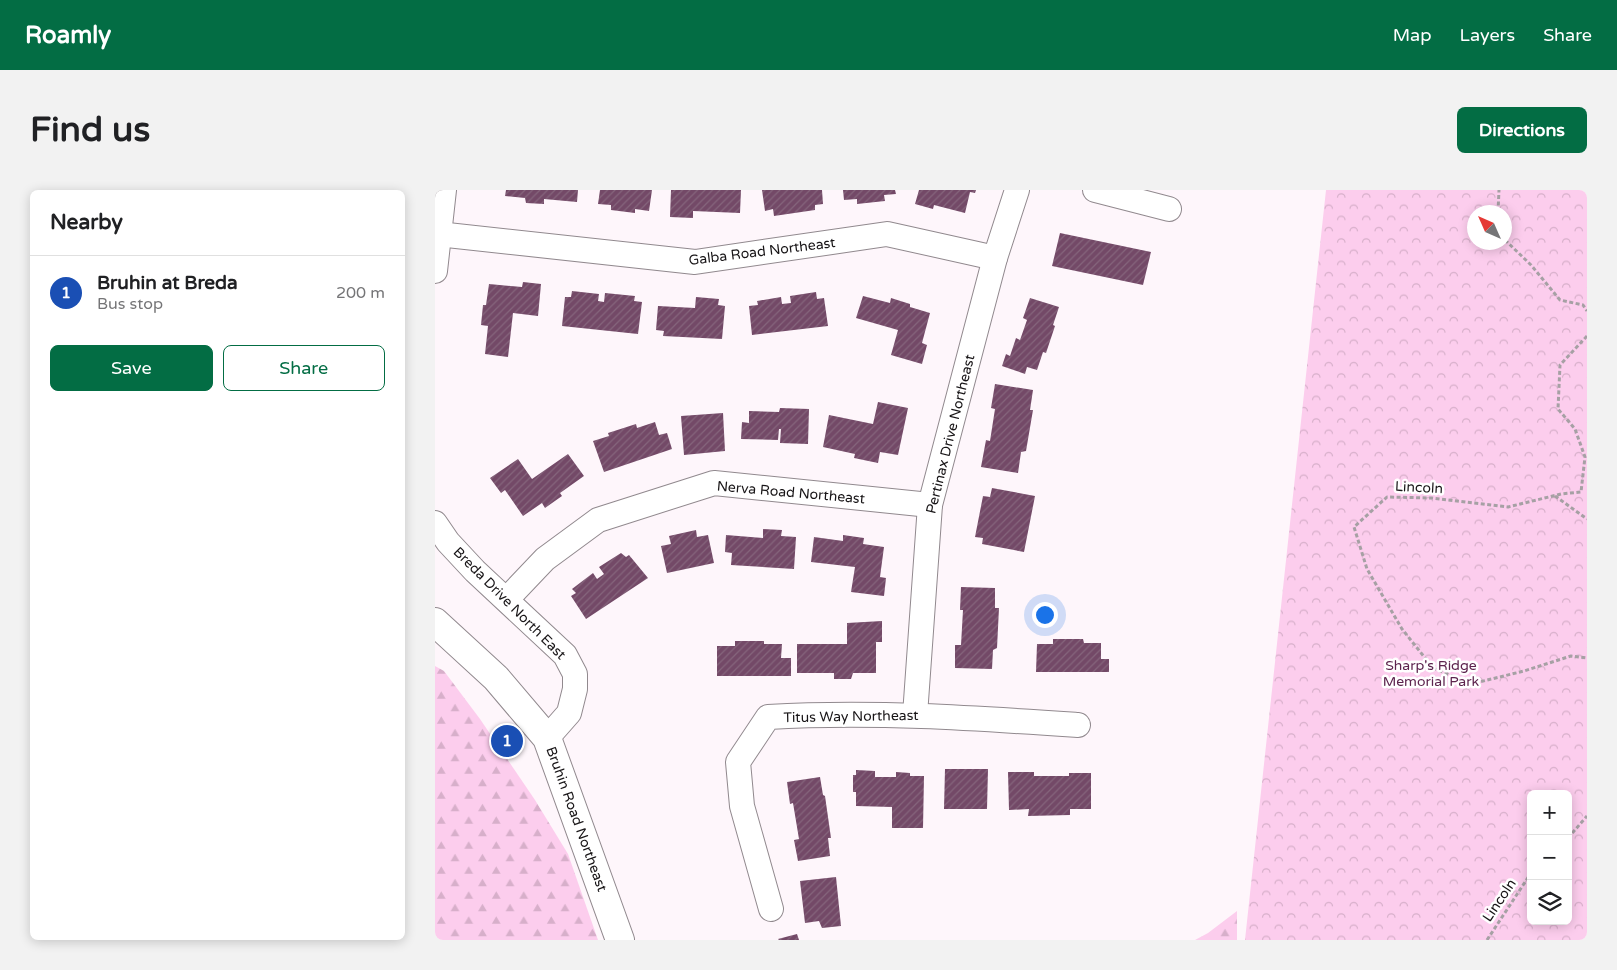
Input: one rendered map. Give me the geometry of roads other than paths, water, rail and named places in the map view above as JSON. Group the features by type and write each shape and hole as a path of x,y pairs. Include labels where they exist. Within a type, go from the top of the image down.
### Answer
{"main road":[{"name":"Bruhin Road Northeast","path":"435,622 496,678 547,738 620,940"}],"street":[{"path":"435,271 444,190"},
{"name":"Pertinax Drive Northeast","path":"915,715 930,505 995,258 1017,190"},
{"path":"1095,190 1169,209"},
{"name":"Galba Road Northeast","path":"438,234 695,262 887,234 995,258"},
{"name":"Nerva Road Northeast","path":"507,599 545,559 598,520 714,483 930,505"},
{"name":"Breda Drive North East","path":"435,524 448,542 469,564 565,654 575,674 575,689 569,712 547,738"},
{"name":"Titus Way Northeast","path":"771,909 743,806 738,762 768,717 802,715 915,715 1078,724"}],"place":[{"name":"Bruhin at Breda","path":"507,741"}],"park label":[{"name":"Sharp's Ridge Memorial Park","path":"1431,674"}]}
